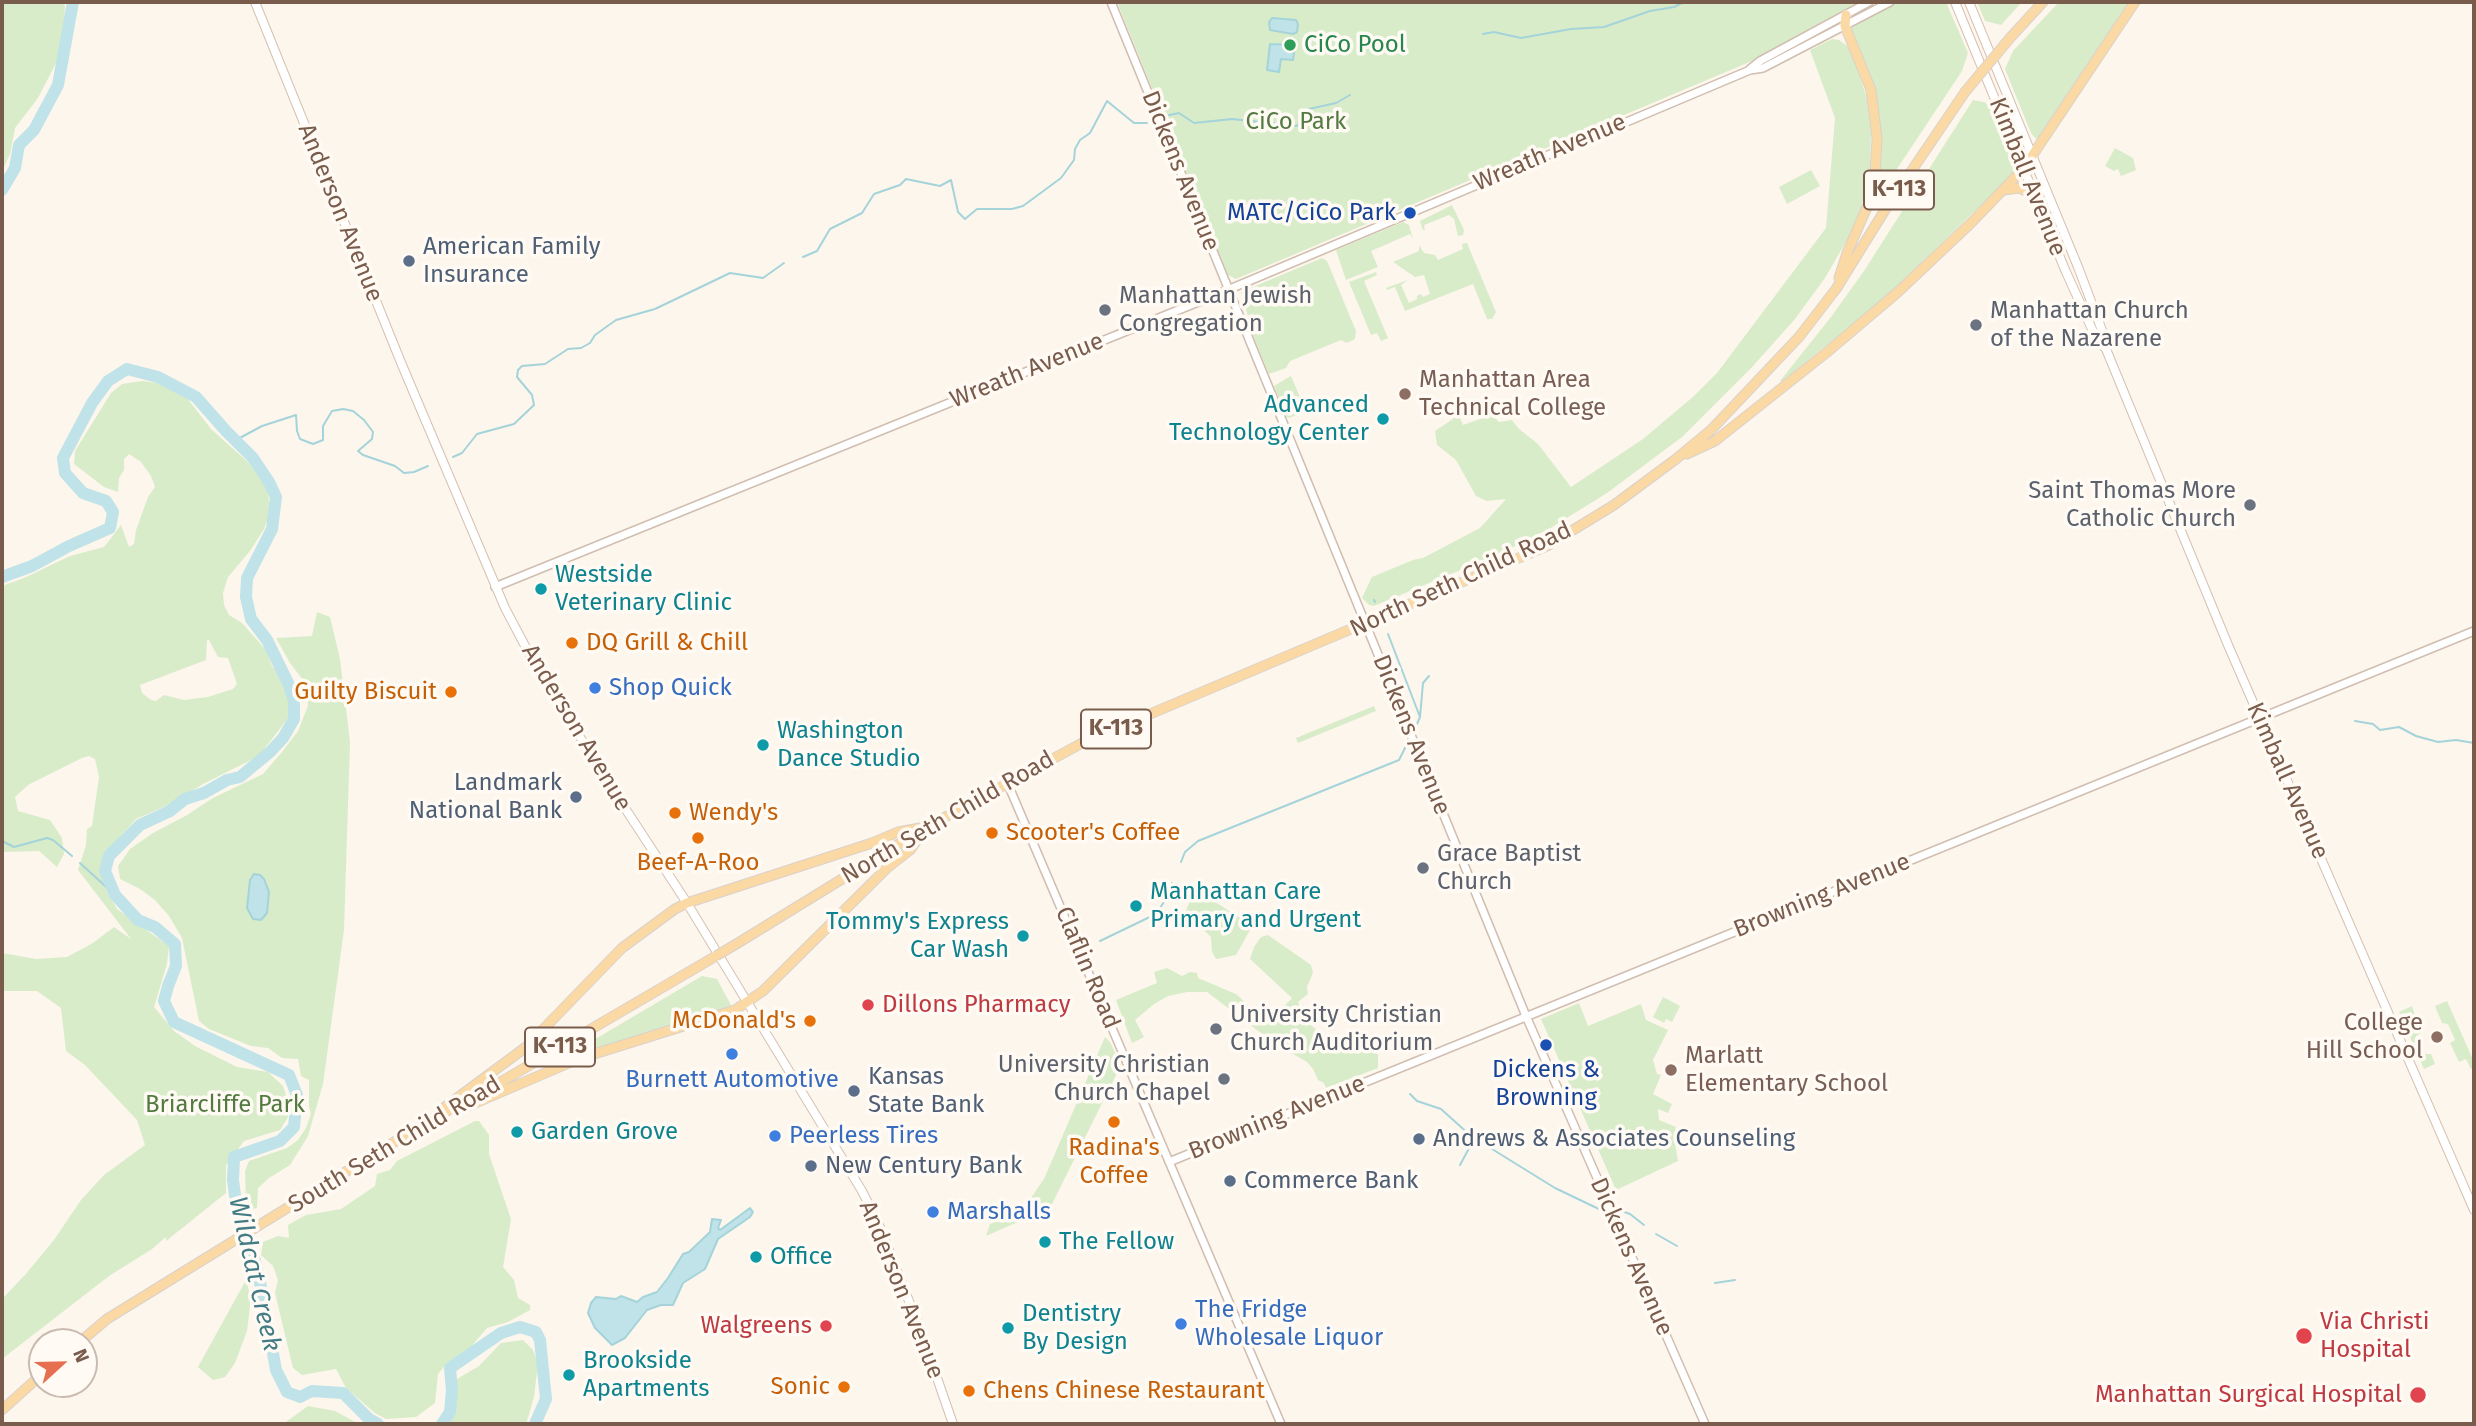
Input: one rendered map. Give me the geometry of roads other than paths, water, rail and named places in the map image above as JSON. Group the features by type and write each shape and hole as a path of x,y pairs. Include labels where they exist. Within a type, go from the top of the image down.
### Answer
{"main road":[{"name":"Anderson Avenue","path":"256,2 401,365 495,587 541,672 602,773 687,903 871,1208 920,1329 953,1424"},
{"name":"Kimball Avenue","path":"1955,2 2095,335 2106,349"},
{"name":"Kimball Avenue","path":"1969,2 2033,155 2103,333 2106,349 2259,718 2474,1210"},
{"name":"North Seth Child Road","path":"716,956 925,828 1084,742 1546,547 1614,505 1711,430 1798,337 1836,289 1885,210 1965,92 2043,2"},
{"path":"1676,459 1715,441 1826,353 1942,252 2024,168 2135,2"},
{"path":"1836,289 1846,253 1868,205 1875,175 1877,138 1871,90 1845,26 1846,15"},
{"path":"2002,191 2019,188 2035,195"},
{"path":"425,1123 526,1046 621,948 643,930 687,903 872,844 898,832 925,828"},
{"path":"425,1123 578,1059 736,1010 763,991 887,868 910,849 925,828"},
{"name":"South Seth Child Road","path":"96,1328 425,1123 716,956"},
{"path":"2,1410 28,1387"}],"street":[{"name":"Dickens Avenue","path":"1111,2 1526,1016 1705,1424"},
{"name":"Wreath Avenue","path":"1750,70 1760,61 1869,2"},
{"name":"Wreath Avenue","path":"495,587 1228,289 1750,70 1763,68 1889,2"},
{"name":"Browning Avenue","path":"1170,1162 2474,631"},
{"name":"Claflin Road","path":"1007,782 1281,1424"}],"water":[{"path":"1272,18 1296,20 1297,32 1293,34 1270,30 1269,22"},
{"path":"1270,44 1295,45 1293,60 1281,59 1279,72 1267,70"},
{"path":"254,874 264,879 269,892 267,913 261,920 253,919 247,908 250,880"},
{"path":"750,1208 753,1212 750,1217 718,1239 705,1269 683,1283 673,1305 661,1305 647,1310 625,1338 612,1345 595,1328 588,1313 596,1297 616,1299 621,1296 637,1302 657,1292 683,1254 689,1252 710,1232 712,1219 721,1220 718,1228 720,1230"}],"waterway":[{"name":"Wildcat Creek","path":"2,190 15,168 19,145 34,130 58,85 73,2"},
{"path":"1483,34 1494,32 1521,38 1571,29 1604,27 1684,2"},
{"path":"1165,116 1179,113 1194,123 1232,119 1297,126 1309,109 1336,103 1350,95"},
{"path":"803,257 817,251 830,229 862,213 874,194 900,185 906,179 940,186 951,180 958,212 965,219 977,209 1012,209 1023,206 1061,178 1074,160 1075,149 1080,140 1090,133 1107,101 1134,123 1147,123"},
{"path":"453,457 462,453 477,434 514,424 534,405 532,395 517,377 522,366 545,364 568,349 581,348 616,320 655,309 730,273 763,278 784,263"},
{"name":"Wildcat Creek","path":"2,577 32,566 110,528 113,512 106,501 83,493 65,473 63,458 92,403 108,381 127,369 158,377 196,397 253,458 276,497 272,529 247,578 246,597 251,619 267,640 289,685 294,701 294,719 283,738 270,752 240,777 185,799 170,811 140,825 109,856 105,871 115,895 138,920 155,927 175,944 176,966 164,1001 174,1022 289,1075 297,1095 294,1127 280,1141 234,1157 233,1180 238,1218 255,1261 276,1370 287,1392 300,1397 312,1391 343,1393 369,1419 378,1424"},
{"path":"236,440 262,426 296,415 300,439 313,444 323,440 323,426 332,411 343,409 353,411 373,432 372,439 358,451 363,455 395,466 404,473 428,466"},
{"path":"1388,634 1420,717"},
{"path":"1417,724 1423,683 1429,676"},
{"path":"2355,721 2373,724 2380,730 2399,727 2416,736 2438,742 2456,740 2474,743"},
{"path":"1181,862 1185,852 1198,841 1399,760 1406,746"},
{"path":"2,841 14,847 47,838 72,856"},
{"path":"80,863 115,895"},
{"path":"1100,941 1156,914 1172,883"},
{"path":"1410,1094 1417,1101 1441,1109 1471,1136 1555,1188 1603,1211"},
{"path":"1460,1165 1474,1139"},
{"path":"1616,1209 1630,1214 1644,1225"},
{"path":"1656,1234 1677,1246"},
{"path":"1715,1283 1735,1280"},
{"name":"Wildcat Creek","path":"442,1424 450,1412 450,1368 501,1333 520,1327 536,1332 540,1340 546,1399 535,1424"}],"place":[{"name":"CiCo Pool","path":"1290,45"},
{"name":"MATC/CiCo Park","path":"1410,213"},
{"name":"American Family Insurance","path":"409,261"},
{"name":"Manhattan Jewish Congregation","path":"1105,310"},
{"name":"Manhattan Church of the Nazarene","path":"1976,325"},
{"name":"Manhattan Area Technical College","path":"1405,394"},
{"name":"Advanced Technology Center","path":"1383,419"},
{"name":"Saint Thomas More Catholic Church","path":"2250,505"},
{"name":"Westside Veterinary Clinic","path":"541,589"},
{"name":"DQ Grill & Chill","path":"572,643"},
{"name":"Shop Quick","path":"595,688"},
{"name":"Guilty Biscuit","path":"451,692"},
{"name":"Washington Dance Studio","path":"763,745"},
{"name":"Landmark National Bank","path":"576,797"},
{"name":"Wendy's","path":"675,813"},
{"name":"Scooter's Coffee","path":"992,833"},
{"name":"Beef-A-Roo","path":"698,838"},
{"name":"Grace Baptist Church","path":"1423,868"},
{"name":"Manhattan Care Primary and Urgent","path":"1136,906"},
{"name":"Tommy's Express Car Wash","path":"1023,936"},
{"name":"Dillons Pharmacy","path":"868,1005"},
{"name":"McDonald's","path":"810,1021"},
{"name":"University Christian Church Auditorium","path":"1216,1029"},
{"name":"College Hill School","path":"2437,1037"},
{"name":"Dickens & Browning","path":"1546,1045"},
{"name":"Burnett Automotive","path":"732,1054"},
{"name":"Marlatt Elementary School","path":"1671,1070"},
{"name":"University Christian Church Chapel","path":"1224,1079"},
{"name":"Kansas State Bank","path":"854,1091"},
{"name":"Radina's Coffee","path":"1114,1122"},
{"name":"Garden Grove","path":"517,1132"},
{"name":"Peerless Tires","path":"775,1136"},
{"name":"Andrews & Associates Counseling","path":"1419,1139"},
{"name":"New Century Bank","path":"811,1166"},
{"name":"Commerce Bank","path":"1230,1181"},
{"name":"Marshalls","path":"933,1212"},
{"name":"The Fellow","path":"1045,1242"},
{"name":"Office","path":"756,1257"},
{"name":"The Fridge Wholesale Liquor","path":"1181,1324"},
{"name":"Walgreens","path":"826,1326"},
{"name":"Dentistry By Design","path":"1008,1328"},
{"name":"Via Christi Hospital","path":"2304,1336"},
{"name":"Brookside Apartments","path":"569,1375"},
{"name":"Sonic","path":"844,1387"},
{"name":"Chens Chinese Restaurant","path":"969,1391"},
{"name":"Manhattan Surgical Hospital","path":"2418,1395"}],"park label":[{"name":"CiCo Park","path":"1296,122"},
{"name":"Briarcliffe Park","path":"225,1105"}]}
